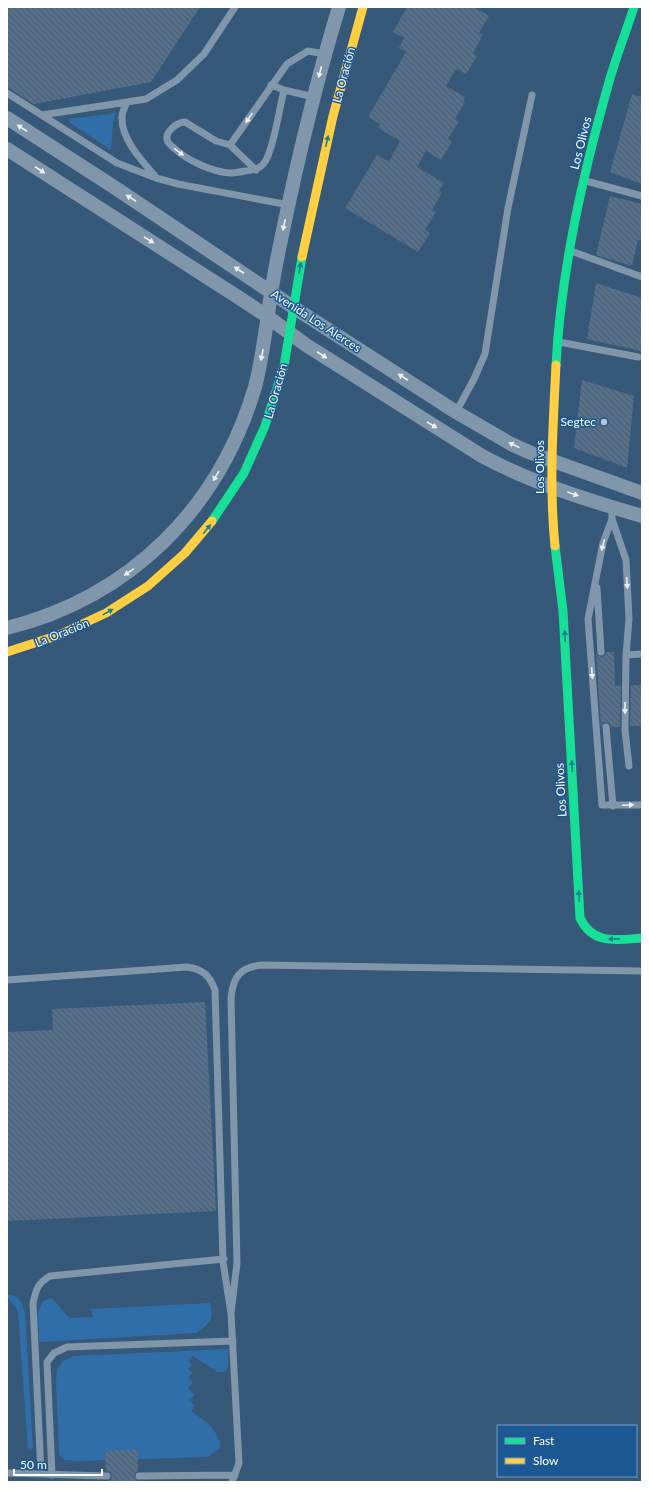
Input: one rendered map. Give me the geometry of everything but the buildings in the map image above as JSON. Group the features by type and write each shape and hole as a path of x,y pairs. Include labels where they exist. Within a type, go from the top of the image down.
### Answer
{"street":[{"name":"La Oración","path":"14,627 60,611 80,602 116,581 147,558 187,517 213,481 223,464 240,429 261,363 272,292 289,205 314,97 338,7"},
{"name":"La Oración","path":"7,652 26,648 76,629 120,606 164,574 197,541 228,500 242,477 259,442 277,394 290,333 293,307 308,227 326,142 363,7"},
{"name":"Los Olivos","path":"634,7 610,81 584,180 569,250 557,342 551,460 554,542 564,617 580,918 588,932 598,938 642,938"},
{"name":"Avenida Los Alerces","path":"7,118 123,193 293,307 456,412 511,444 642,493"},
{"name":"Avenida Los Alerces","path":"7,149 268,317 306,345 482,456 503,467 612,513 642,516"},
{"path":"14,627 26,648"}],"lane":[{"path":"42,115 146,99 177,80 204,54 234,7"},
{"path":"230,145 287,64 308,50 325,54"},
{"path":"271,85 284,90 314,97"},
{"path":"256,170 230,145 216,141 185,122 176,124 170,131 167,138 168,142 177,151 199,165 229,173 256,170 267,159 284,90"},
{"path":"7,93 117,163 156,178 178,184 289,205"},
{"path":"456,412 474,379 485,354 508,208 532,95"},
{"path":"127,102 122,117 124,131 136,154 156,178"},
{"path":"584,180 642,196"},
{"path":"569,250 642,277"},
{"path":"557,342 638,357"},
{"path":"612,513 596,576 588,619 602,805 642,805"},
{"path":"612,513 626,560 629,619 626,655 625,730 629,766"},
{"path":"596,576 601,652"},
{"path":"626,655 642,654"},
{"path":"606,727 612,806"},
{"path":"231,1313 237,1263 232,989 234,982 242,971 247,967 262,965 642,970"},
{"path":"7,980 187,967 200,970 209,977 215,990 224,1259 231,1313 239,1463 233,1479 139,1476"},
{"path":"41,1474 33,1303 36,1290 42,1280 50,1276 224,1259"},
{"path":"52,1475 47,1362 54,1353 67,1347 233,1341"},
{"path":"7,1473 107,1476"}],"shaded area":[{"path":"116,113 113,123 111,150 69,122 69,119"},
{"path":"7,1294 15,1296 20,1300 25,1313 33,1448 28,1449 18,1311 9,1299 7,1299"},
{"path":"52,1298 69,1318 93,1317 91,1309 210,1303 211,1317 208,1324 197,1333 39,1342 38,1312 43,1301"},
{"path":"228,1349 228,1367 224,1372 217,1372 193,1356 188,1360 192,1365 188,1369 193,1373 188,1377 193,1382 188,1388 195,1395 190,1400 195,1406 191,1411 214,1430 221,1447 208,1457 77,1461 64,1460 59,1454 56,1382 57,1369 63,1361 73,1356"}],"traffic: fast":[{"path":"556,365 568,258 582,187 609,82 634,7"},
{"path":"212,521 244,473 265,426 284,366 302,257"},
{"path":"555,546 563,611 580,918 585,927 598,937 614,940 642,938"}],"traffic: slow":[{"path":"302,257 333,116 363,7"},
{"path":"555,546 552,478 556,365"},
{"path":"7,652 59,635 106,613 148,586 185,553 212,521"}],"place":[{"name":"Segtec","path":"604,422"}]}
